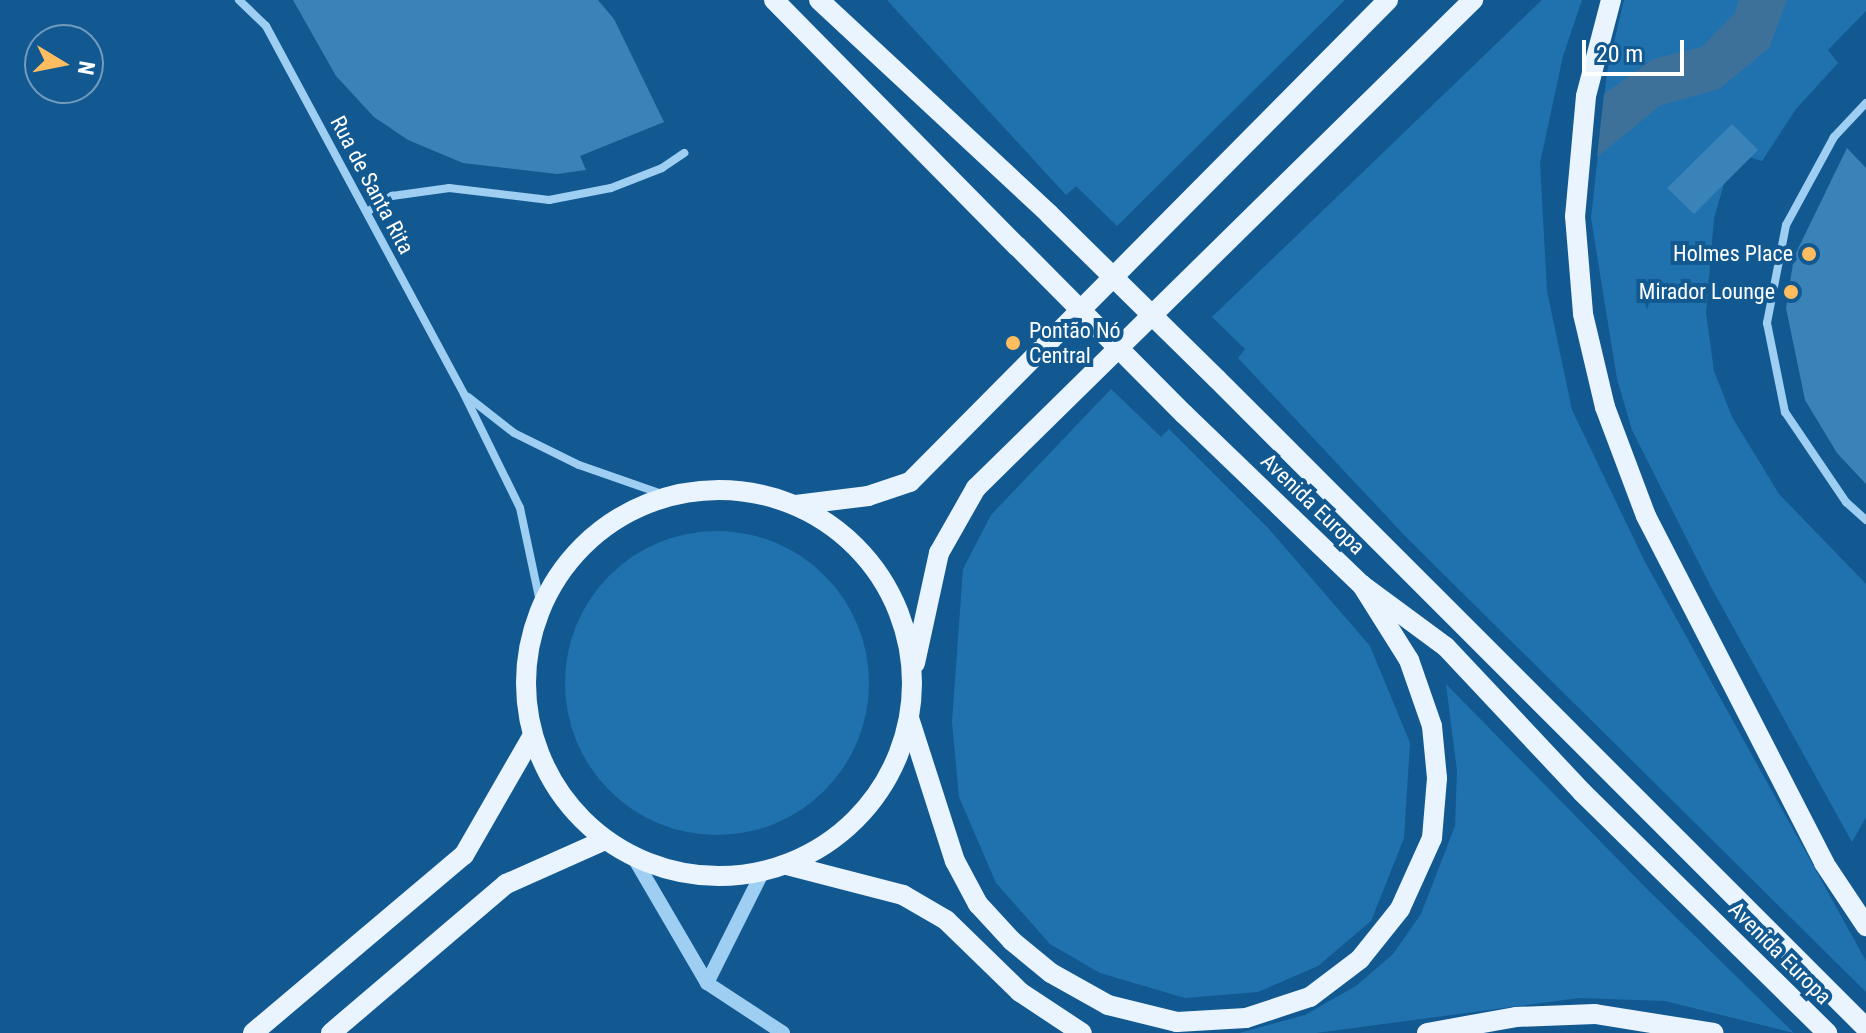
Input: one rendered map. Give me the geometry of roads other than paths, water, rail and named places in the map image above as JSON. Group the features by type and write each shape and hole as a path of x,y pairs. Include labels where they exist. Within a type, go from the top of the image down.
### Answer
{"main road":[{"name":"Avenida Europa","path":"774,0 1184,414 1362,585 1446,647 1582,792 1827,1033"},
{"name":"Avenida Europa","path":"819,0 836,10 1049,214 1866,1028"},
{"path":"796,505 868,496 910,482 1373,8 1388,0"},
{"path":"1445,26 1459,0"},
{"path":"912,675 906,632 881,579 833,526 796,505 754,492 711,489 668,496 628,512 592,537 562,569 541,607 528,649 526,692 533,735 549,776 573,811 605,840 634,858 678,873 724,877 762,873 787,865 846,829 876,797 897,759 909,717 912,675 939,553 976,488 1473,0"},
{"path":"1611,0 1586,96 1575,216 1583,314 1605,407 1653,530 1824,863 1866,926"},
{"path":"909,717 955,861 978,904 1012,941 1051,973 1108,1005 1177,1022 1246,1018 1310,997 1360,959 1400,909 1432,838 1437,778 1432,726 1409,660 1362,585"},
{"path":"253,1033 464,855 533,735"},
{"path":"331,1033 506,884 605,840"},
{"path":"787,865 903,895 946,920 1020,992 1082,1033"},
{"path":"1427,1033 1516,1017 1595,1014 1713,1033"}],"street":[{"name":"Rua de Santa Rita","path":"239,0 266,26 464,394 520,508 541,607"},
{"path":"1866,103 1834,137 1786,225 1767,323 1785,412 1846,502 1866,520"},
{"path":"367,212 392,196 449,188 549,200 611,188 662,168 684,153"},
{"name":"Rua de Santa Rita","path":"464,394 514,433 579,465 668,496"},
{"path":"634,858 707,983 783,1033"},
{"path":"707,983 762,873"}],"place":[{"name":"Holmes Place","path":"1809,254"},
{"name":"Mirador Lounge","path":"1791,292"},
{"name":"Pontão Nó Central","path":"1013,343"}]}
